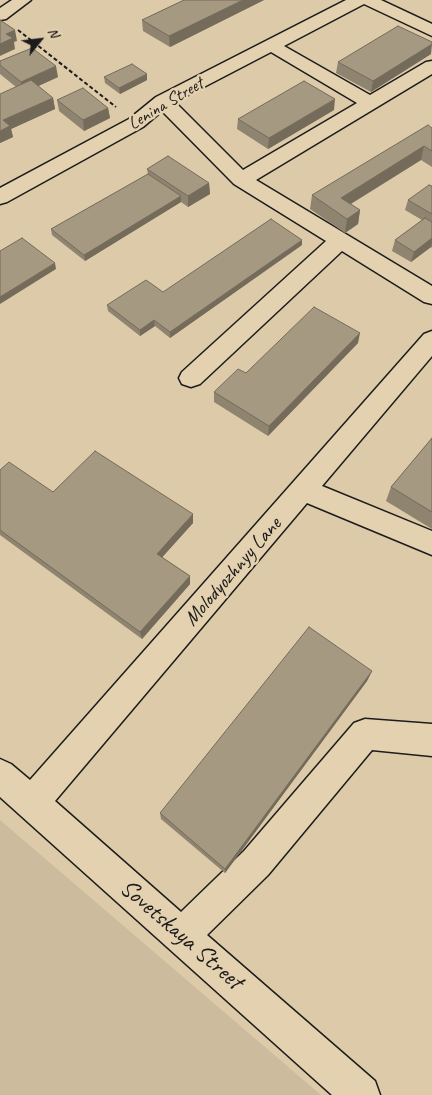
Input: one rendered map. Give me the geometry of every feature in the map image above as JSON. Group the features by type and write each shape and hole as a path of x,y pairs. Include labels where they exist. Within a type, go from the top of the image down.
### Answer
{"street":[{"path":"0,15 22,0"},
{"name":"Lenina Street","path":"0,196 136,122 163,102 359,0"},
{"path":"368,0 432,31"},
{"path":"272,46 369,102"},
{"path":"241,180 432,66"},
{"path":"163,102 241,180 432,296"},
{"path":"191,378 340,241"},
{"name":"Molodyozhnyy Lane","path":"32,803 432,340"},
{"path":"304,490 432,543"},
{"path":"181,936 256,863 365,734 432,740"},
{"name":"Sovetskaya Street","path":"0,775 181,936 348,1090"}],"path":[{"path":"15,28 136,122"}],"shaded area":[{"path":"0,820 321,1095 0,1095"}],"building":[{"path":"184,0 243,0 169,36 142,20"},
{"path":"0,20 15,30 6,34 13,38 0,44"},
{"path":"398,26 432,42 432,44 373,81 338,62"},
{"path":"32,48 56,66 21,82 0,65 0,61"},
{"path":"132,64 147,74 119,88 104,77"},
{"path":"31,80 53,98 3,120 10,126 0,131 0,94"},
{"path":"304,81 335,99 269,138 238,119"},
{"path":"83,88 108,108 83,120 57,100"},
{"path":"428,125 432,128 432,151 424,146 341,198 360,210 347,219 312,195"},
{"path":"168,156 209,183 188,196 147,169"},
{"path":"148,174 181,196 84,255 51,229"},
{"path":"429,185 432,186 432,214 408,200"},
{"path":"425,218 432,222 432,238 414,252 395,240"},
{"path":"271,219 302,240 170,332 154,320 140,330 107,305 146,280 163,292"},
{"path":"22,238 55,263 0,297 0,251"},
{"path":"314,307 360,333 269,426 214,392 238,369 246,373"},
{"path":"432,438 432,512 391,487"},
{"path":"95,451 193,514 157,554 190,576 140,632 0,530 0,470 9,462 53,492"},
{"path":"309,627 372,671 225,869 160,813"}]}
